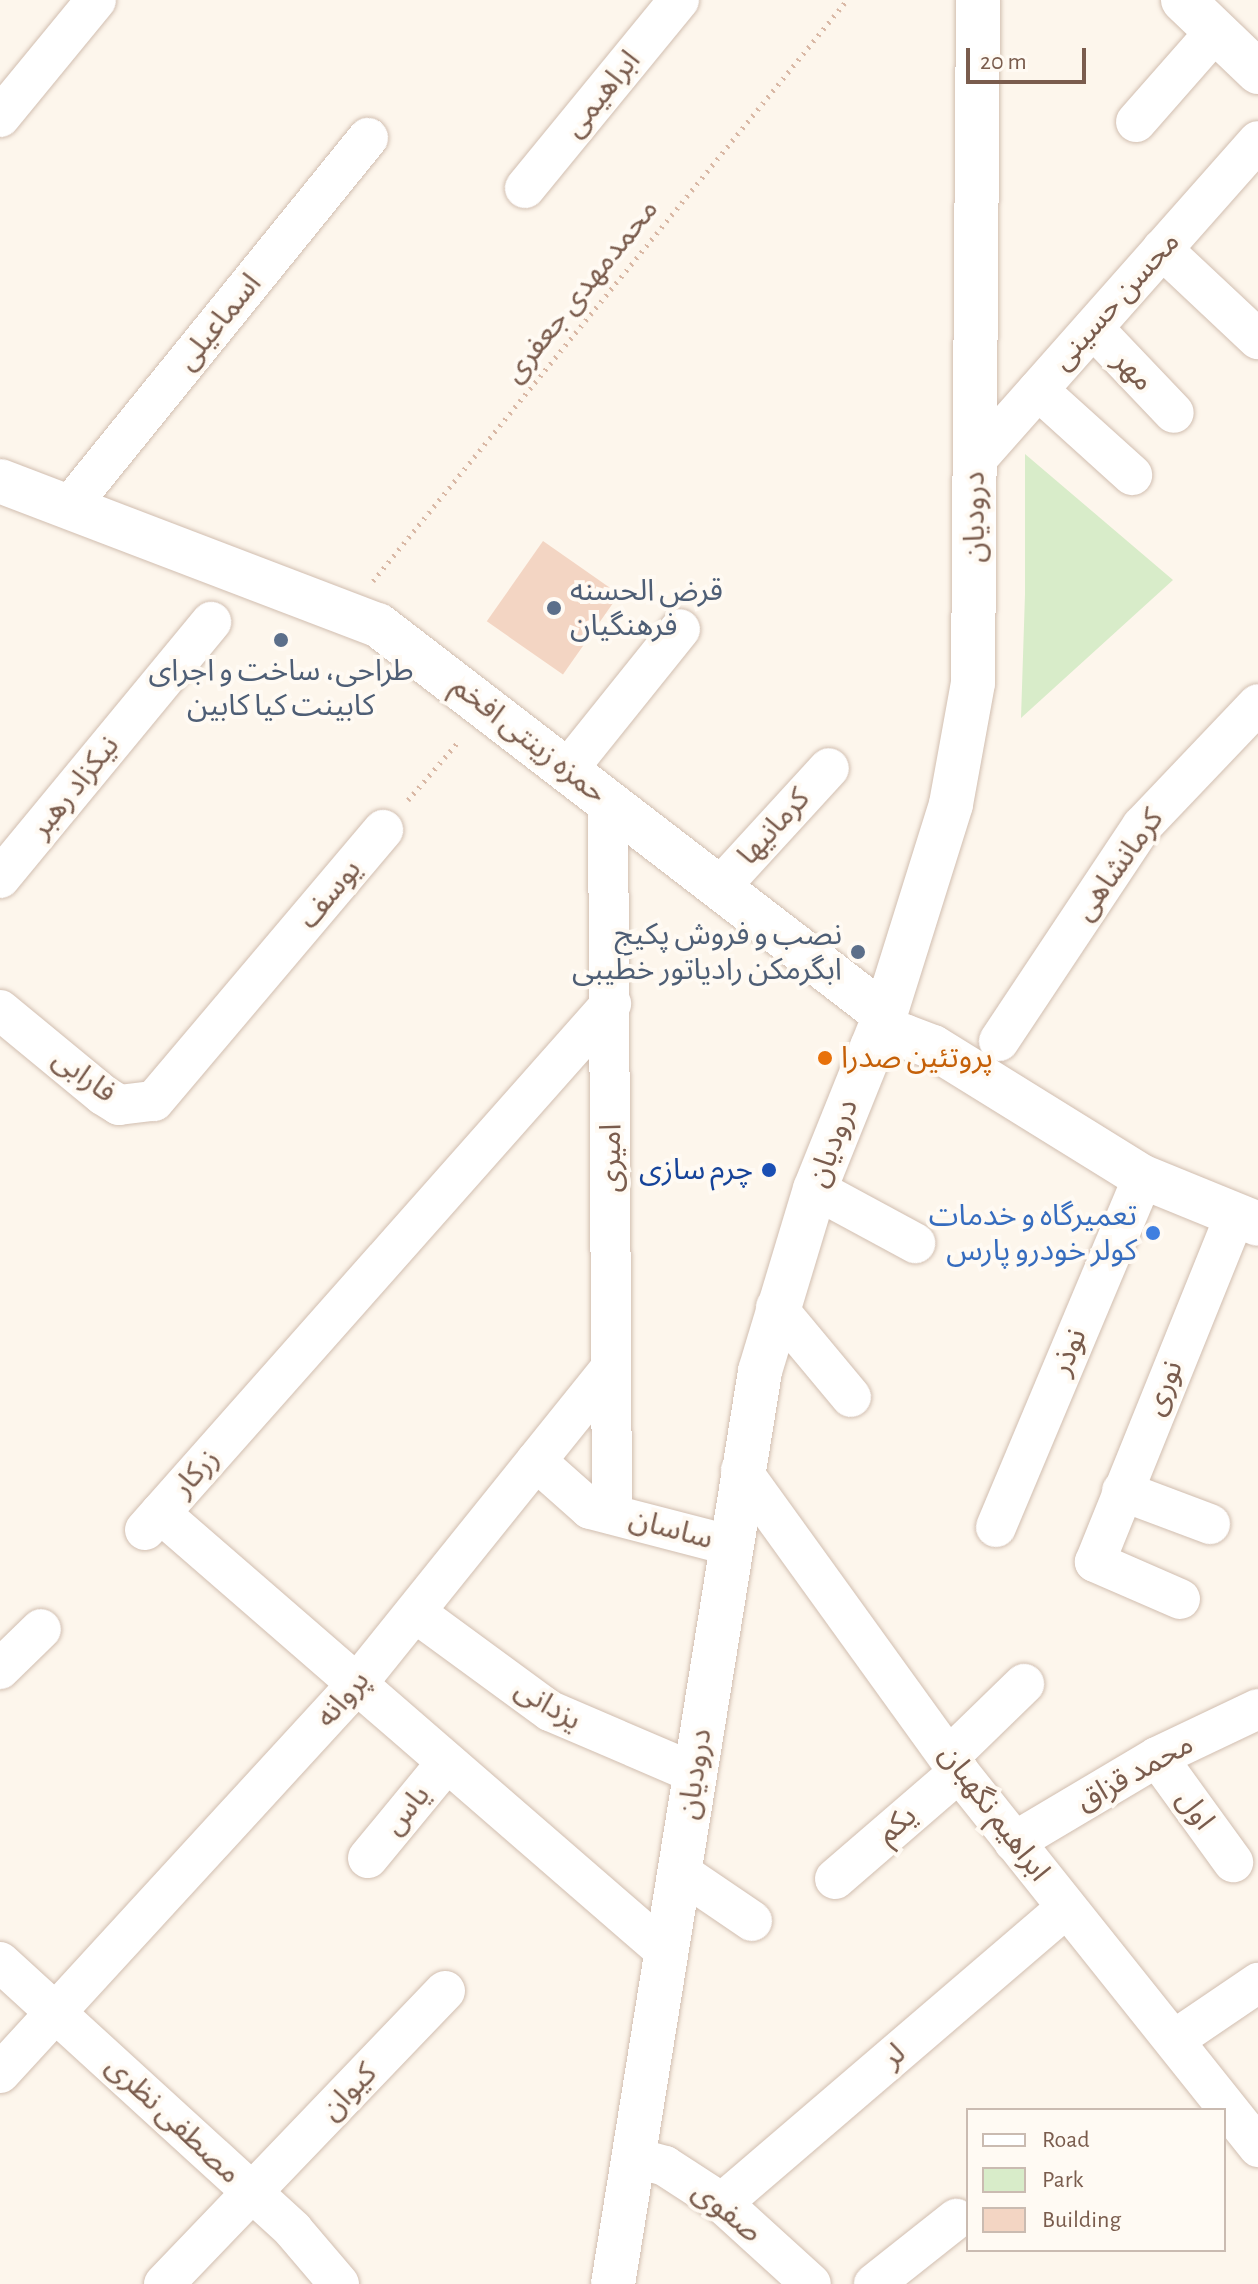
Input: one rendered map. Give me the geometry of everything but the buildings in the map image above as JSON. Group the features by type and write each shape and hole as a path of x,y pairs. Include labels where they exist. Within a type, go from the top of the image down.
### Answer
{"street":[{"path":"0,117 96,0"},
{"name":"ابراهیمی","path":"525,188 679,0"},
{"name":"درودیان","path":"613,2284 741,1470 776,1307 815,1189 878,1031 951,804 973,683 978,0"},
{"path":"1183,0 1258,72"},
{"path":"1136,122 1215,32"},
{"name":"اسماعیلی","path":"69,507 368,138"},
{"name":"محسن حسینی","path":"975,461 1258,141"},
{"path":"1162,249 1258,339"},
{"name":"مهر","path":"1093,328 1174,413"},
{"path":"1038,390 1132,475"},
{"name":"حمزه زینتی افخم","path":"0,481 350,610 489,707 720,887 878,1031"},
{"name":"نیکزاد رهبر","path":"0,878 211,622"},
{"path":"568,769 680,629"},
{"name":"کرمانشاهی","path":"999,1041 1142,826 1258,704"},
{"name":"کرمانیها","path":"720,887 829,768"},
{"name":"امیری","path":"608,801 612,1514"},
{"name":"یوسف","path":"173,1084 383,830"},
{"name":"زرکار","path":"611,1004 152,1521 356,1685 665,1951"},
{"name":"فارابی","path":"0,1010 119,1105 154,1101 173,1084"},
{"path":"878,1031 904,1036 933,1047 1143,1177 1247,1220"},
{"name":"نوذر","path":"996,1527 1143,1177"},
{"path":"815,1189 915,1243"},
{"name":"نوری","path":"1180,1599 1095,1562 1122,1491 1247,1220"},
{"path":"776,1307 851,1397"},
{"name":"پروانه","path":"0,2073 58,2014 356,1685 610,1369"},
{"name":"ساسان","path":"536,1461 574,1499 612,1514 729,1545"},
{"name":"ابراهیم نگهبان","path":"741,1470 1014,1842 1258,2147"},
{"path":"1122,1491 1210,1524"},
{"name":"یزدانی","path":"416,1613 550,1711 695,1773"},
{"path":"0,1669 41,1629"},
{"name":"یکم","path":"835,1879 955,1763 1024,1684"},
{"name":"محمد قزاق","path":"1014,1842 1157,1757 1258,1709"},
{"name":"اول","path":"1157,1757 1233,1862"},
{"name":"یاس","path":"368,1858 447,1762"},
{"path":"680,1872 752,1921"},
{"name":"لر","path":"722,2203 1066,1908"},
{"name":"مصطفی نظری","path":"0,1962 253,2193 339,2284"},
{"path":"1174,2040 1258,1983"},
{"name":"کیوان","path":"164,2284 445,1991"},
{"name":"صفوی","path":"632,2157 665,2166 722,2203 811,2284"},
{"path":"886,2280 956,2219"}],"path":[{"name":"محمدمهدی جعفری","path":"350,610 847,0"},
{"name":"یوسف","path":"383,830 489,707"}],"green space":[{"path":"1025,454 1173,580 1021,718 1025,594"}],"place":[{"name":"قرض الحسنه فرهنگیان","path":"554,608"},
{"name":"طراحی، ساخت و اجرای کابینت کیا کابین","path":"281,640"},
{"name":"نصب و فروش پکیج ابگرمکن رادیاتور خطیبی","path":"858,952"},
{"name":"پروتئین صدرا","path":"825,1058"},
{"name":"چرم سازی","path":"769,1170"},
{"name":"تعمیرگاه و خدمات کولر خودرو پارس","path":"1153,1233"}]}
